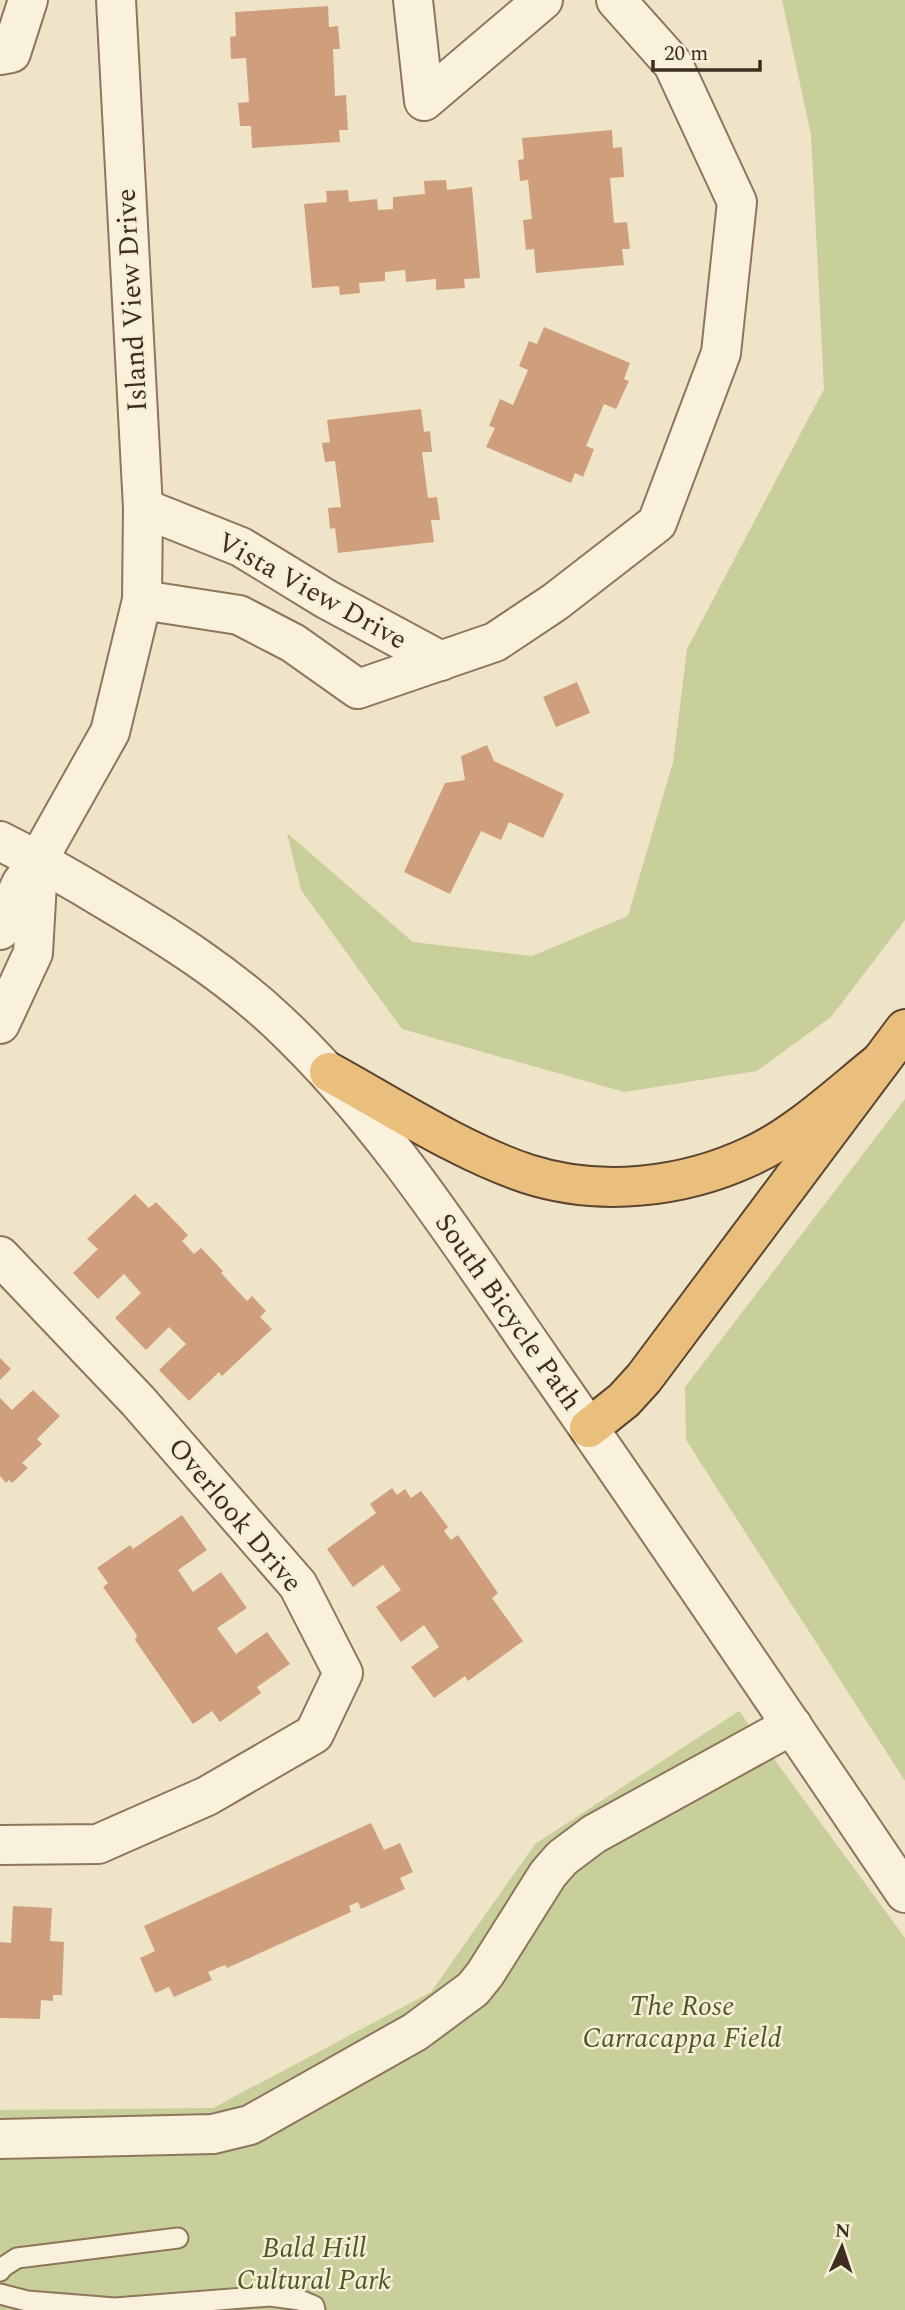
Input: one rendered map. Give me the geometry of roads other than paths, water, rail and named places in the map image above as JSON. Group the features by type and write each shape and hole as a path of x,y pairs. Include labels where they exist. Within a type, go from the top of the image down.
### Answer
{"highway":[{"path":"589,1428 624,1400 644,1377 905,1029"},
{"path":"329,1072 449,1138 527,1174 565,1183 603,1187 641,1186 680,1180 752,1156 821,1109 880,1062"}],"street":[{"path":"0,55 11,53 28,0"},
{"name":"Island View Drive","path":"20,879 110,732 142,600 143,508 116,0"},
{"path":"413,0 424,101 543,0"},
{"name":"Vista View Drive","path":"142,600 239,615 293,643 358,689 495,642 555,602 657,523 721,353 737,202 673,64 615,0"},
{"name":"Vista View Drive","path":"143,508 241,547 326,599 441,661"},
{"name":"South Bicycle Path","path":"0,841 20,879 166,935 231,981 329,1072 381,1132 589,1428 905,1893"},
{"path":"0,930 20,879"},
{"path":"0,1024 33,953 20,879"},
{"name":"Overlook Drive","path":"0,1256 138,1401 298,1585 343,1673 314,1734 207,1796 98,1844 0,1845"},
{"path":"0,2139 213,2134 250,2125 415,2032 473,1989 548,1874 562,1858 594,1834 792,1725"}],"lane":[{"path":"0,2271 18,2258 178,2238"},
{"path":"0,2294 27,2301 115,2308 270,2296 300,2300 314,2306 315,2310"}],"park label":[{"name":"The Rose Carracappa Field","path":"682,2022"},
{"name":"Bald Hill Cultural Park","path":"314,2264"}]}
